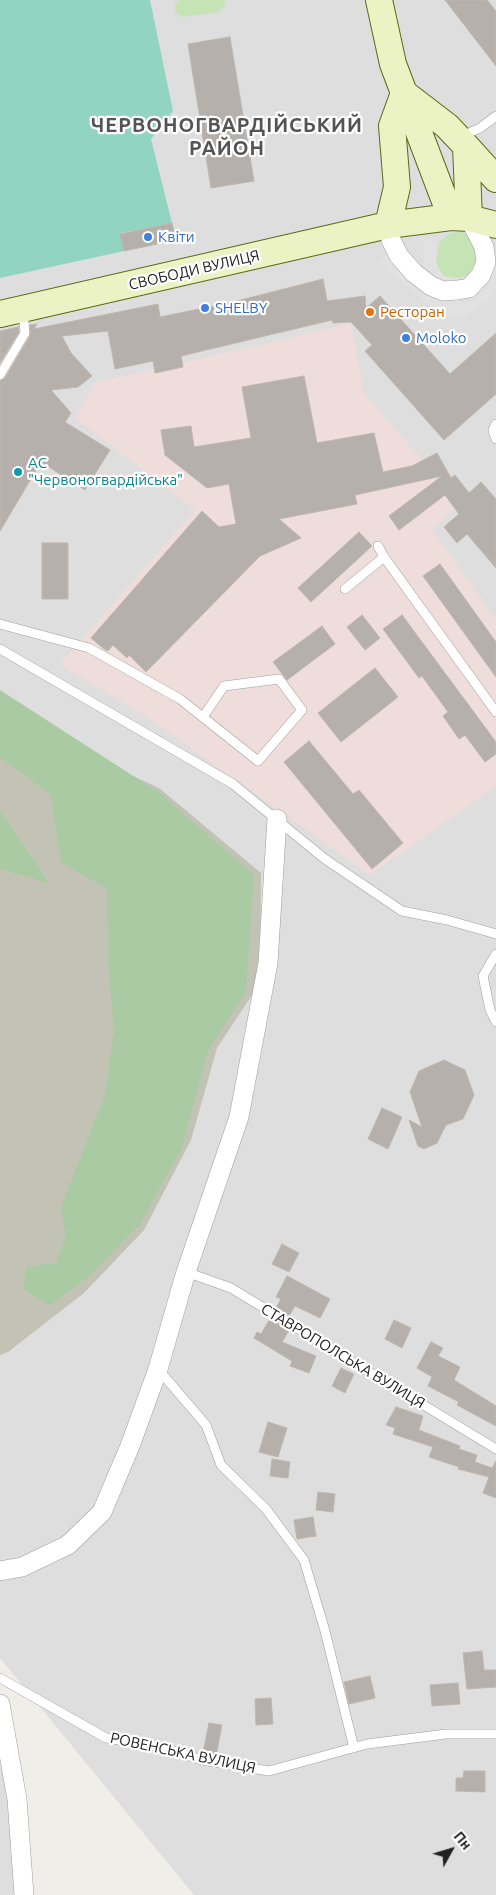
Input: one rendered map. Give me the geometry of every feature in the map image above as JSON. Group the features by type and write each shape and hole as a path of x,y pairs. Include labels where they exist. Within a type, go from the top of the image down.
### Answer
{"street":[{"path":"379,0 393,64 404,93 460,218 484,247 486,262 481,275 469,288 443,291 431,286 414,273 399,256 391,240 388,225 398,187 392,126 404,93"},
{"path":"404,93 447,126 496,179"},
{"path":"460,218 462,142"},
{"path":"460,218 496,225"},
{"name":"СВОБОДИ ВУЛИЦЯ","path":"11,312 388,225 460,218"},
{"path":"0,1570 22,1567 68,1545 102,1512 130,1446 158,1368 186,1272 239,1117 268,963 277,819"},
{"path":"0,1704 16,1800 24,1895"}],"lane":[{"path":"462,142 496,116"},
{"path":"0,374 26,333 11,312"},
{"path":"496,424 493,430 496,439"},
{"path":"378,546 496,712"},
{"path":"345,589 384,557"},
{"path":"0,624 89,648 180,699 258,761 302,710 279,679 224,686 203,717"},
{"path":"0,649 234,784 325,859 402,911 447,920 496,934"},
{"path":"496,954 483,976 490,1010 496,1022"},
{"name":"СТАВРОПОЛСЬКА ВУЛИЦЯ","path":"186,1272 231,1288 496,1449"},
{"path":"158,1368 206,1425 221,1465 266,1509 304,1560 325,1631 354,1748"},
{"name":"РОВЕНСЬКА ВУЛИЦЯ","path":"0,1678 106,1738 158,1746 202,1760 269,1771 367,1744 446,1734 496,1734"}],"shaded area":[{"path":"0,0 496,0 496,1895 194,1895 0,1658"},
{"path":"424,239 437,239 436,263 443,276 454,278 456,284 442,283 424,266"},
{"path":"386,252 393,254 445,297 465,303 496,268 496,291 486,303 461,319 436,311 380,264"},
{"path":"351,323 363,392 460,504 432,529 496,620 496,786 370,875 150,719 60,664 195,510 75,418 96,382"},
{"path":"0,712 19,723 159,788 261,873 260,983 217,1048 191,1140 144,1230 84,1293 8,1352 0,1355"},
{"path":"0,1748 26,1895 0,1895"}],"green space":[{"path":"0,0 150,0 173,111 151,139 172,223 121,233 124,251 0,278"},
{"path":"180,0 225,0 225,5 219,12 183,17 175,12 175,3"},
{"path":"459,231 470,235 479,250 475,271 467,276 453,278 443,276 436,263 439,243 447,235"},
{"path":"0,690 158,792 254,875 246,991 208,1051 182,1147 140,1224 88,1277 50,1305 23,1289 26,1267 56,1263 66,1236 61,1207 105,1095 114,1031 108,962 107,889 61,862 50,794 0,757"},
{"path":"0,811 49,883 0,869"}],"building":[{"path":"445,0 487,0 496,11 496,66"},
{"path":"230,37 254,181 211,188 188,44"},
{"name":"Квіти","path":"172,223 176,240 124,251 120,234"},
{"path":"323,279 327,301 365,296 366,308 380,296 450,374 496,333 496,394 444,440 365,351 372,345 351,322 333,323 332,320 181,356 183,367 155,373 153,361 115,369 108,331 62,336 71,353 92,376 78,387 51,390 71,413 65,422 110,450 85,490 41,462 0,531 0,381 5,378 30,336 30,325 37,324 34,329 158,304 160,317 233,302"},
{"path":"18,327 19,332 0,363 0,331"},
{"path":"304,376 317,443 374,433 383,472 412,466 437,453 451,478 455,475 469,493 481,482 496,499 496,568 467,534 457,543 444,527 459,514 445,495 399,530 389,516 442,476 355,495 357,504 279,519 301,538 260,556 146,672 129,655 127,658 113,645 108,651 104,649 91,638 202,511 219,527 236,524 229,484 207,488 165,455 161,430 191,426 194,447 251,438 242,387"},
{"path":"359,532 372,546 311,602 298,588"},
{"path":"42,543 68,543 68,599 42,599"},
{"path":"440,564 496,642 496,677 423,576"},
{"path":"362,615 380,638 365,650 347,627"},
{"path":"402,615 496,742 496,754 485,762 465,735 459,739 443,716 448,712 422,676 419,678 383,629"},
{"path":"322,626 335,644 287,680 273,662"},
{"path":"375,668 398,697 341,742 318,713"},
{"path":"309,741 353,794 359,790 403,843 372,869 284,762"},
{"path":"444,1060 465,1070 474,1095 463,1119 446,1125 437,1143 424,1149 418,1146 409,1120 422,1127 410,1092 419,1071"},
{"path":"382,1108 402,1117 388,1149 368,1139"},
{"path":"282,1244 299,1253 289,1272 272,1264"},
{"path":"287,1276 330,1299 320,1318 295,1306 289,1316 276,1308 281,1299 276,1297"},
{"path":"270,1319 289,1330 282,1342 316,1356 309,1373 290,1366 292,1361 254,1338 257,1332 261,1334"},
{"path":"394,1320 411,1328 402,1348 385,1339"},
{"path":"431,1342 443,1348 438,1356 460,1367 454,1380 496,1406 496,1426 457,1405 459,1402 428,1386 432,1377 417,1368"},
{"path":"341,1368 354,1374 345,1393 332,1386"},
{"path":"396,1407 423,1416 419,1430 460,1446 459,1449 477,1455 475,1462 492,1468 496,1461 496,1498 483,1493 489,1477 458,1469 459,1467 429,1457 433,1447 393,1434 395,1428 386,1425"},
{"path":"268,1422 287,1428 278,1457 259,1452"},
{"path":"272,1459 290,1462 288,1478 270,1476"},
{"path":"318,1492 335,1494 333,1512 316,1510"},
{"path":"313,1517 316,1536 297,1539 294,1520"},
{"path":"482,1651 484,1670 496,1670 496,1687 467,1689 463,1653"},
{"path":"370,1676 375,1698 349,1704 344,1682"},
{"path":"458,1683 460,1704 432,1706 430,1685"},
{"path":"271,1698 273,1724 256,1725 255,1699"},
{"path":"209,1723 222,1725 216,1756 203,1753"},
{"path":"464,1771 485,1771 485,1792 456,1791 456,1778 463,1778"}],"place":[{"name":"Квіти","path":"148,237"},
{"name":"SHELBY","path":"205,308"},
{"name":"Ресторан","path":"370,312"},
{"name":"Moloko","path":"406,338"},
{"name":"АС \"Червоногвардійська\"","path":"18,472"}],"district":[{"name":"ЧЕРВОНОГВАРДІЙСЬКИЙ РАЙОН","path":"227,136"}]}
